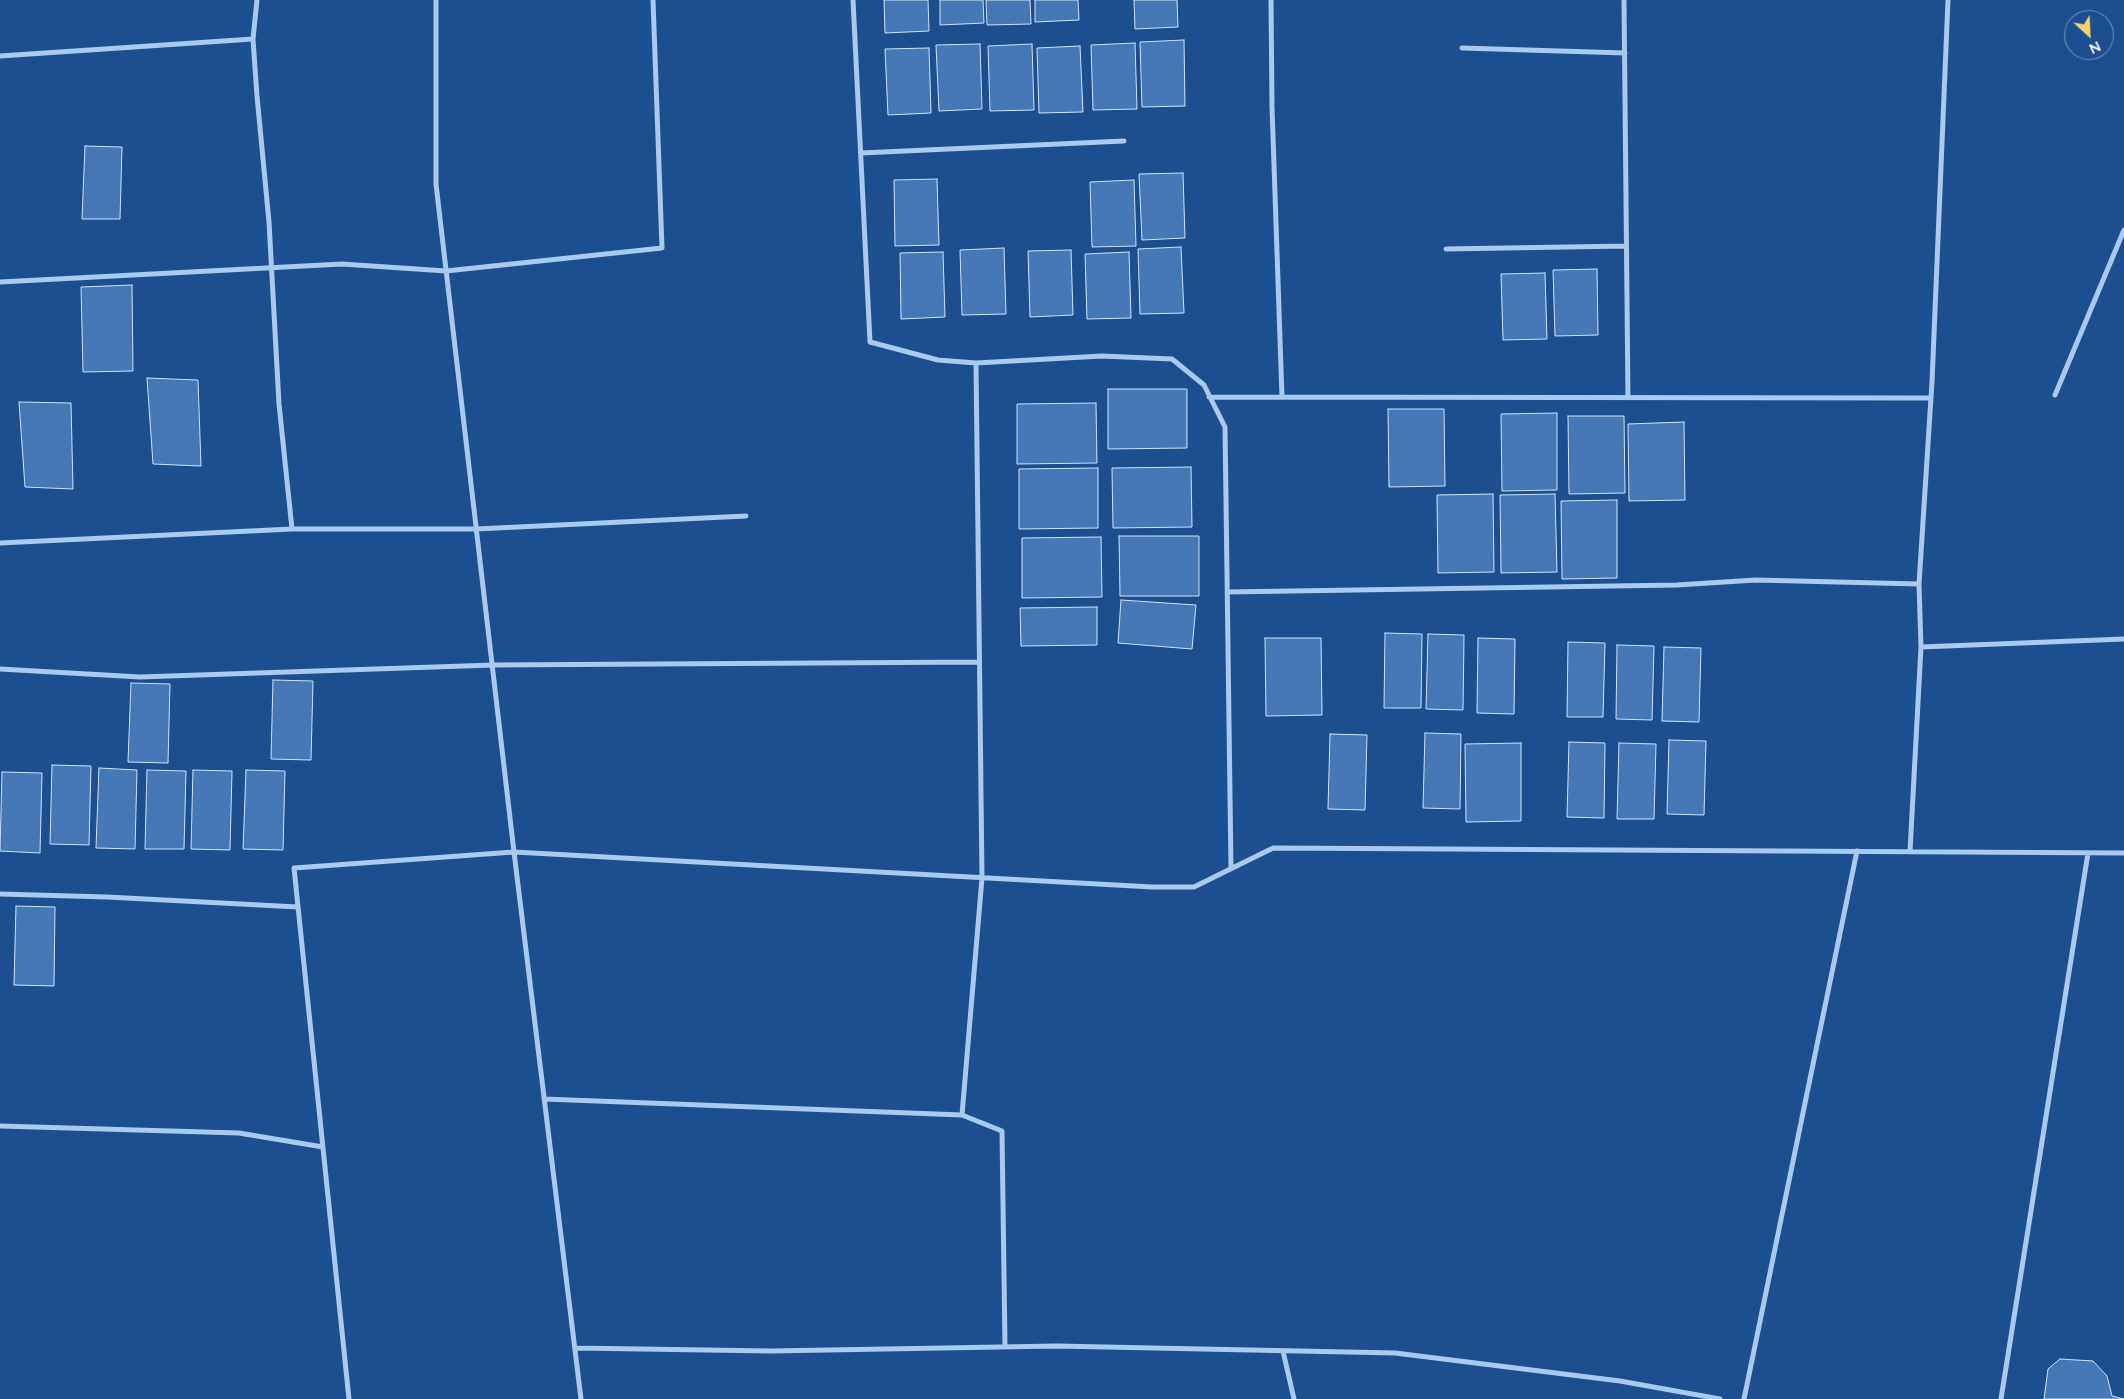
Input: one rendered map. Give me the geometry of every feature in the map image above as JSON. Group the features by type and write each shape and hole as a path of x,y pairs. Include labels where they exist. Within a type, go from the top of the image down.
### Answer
{"street":[{"path":"257,0 253,38 272,268 278,404 292,529"},
{"path":"436,0 436,184 514,852 581,1399"},
{"path":"0,282 342,264 446,271 662,248 653,0"},
{"path":"853,0 870,342 938,360 976,363 1102,356 1172,359 1204,385 1225,427 1231,869"},
{"path":"1271,0 1272,116 1282,397"},
{"path":"1624,0 1628,398"},
{"path":"1910,851 1921,647 1919,584 1931,398 1948,0"},
{"path":"0,56 253,38"},
{"path":"1462,48 1625,53"},
{"path":"861,153 1124,141"},
{"path":"2055,395 2124,230"},
{"path":"1446,249 1626,246"},
{"path":"962,1115 982,878 976,363"},
{"path":"1210,397 1931,398"},
{"path":"0,543 292,529 476,529 746,516"},
{"path":"1227,592 1667,585 1756,580 1919,584"},
{"path":"1921,647 2124,639"},
{"path":"0,669 140,677 492,665 979,662"},
{"path":"349,1399 294,868 514,852 1152,888 1194,887 1273,848 2124,853"},
{"path":"1744,1399 1856,851"},
{"path":"2001,1399 2088,853"},
{"path":"0,894 107,897 298,907"},
{"path":"544,1099 962,1115 1002,1131 1005,1347"},
{"path":"0,1126 240,1133 322,1147"},
{"path":"575,1348 771,1351 1067,1346 1395,1353 1620,1380 1720,1399"},
{"path":"1283,1351 1294,1399"}],"building":[{"path":"884,0 928,0 929,31 885,33"},
{"path":"940,0 983,0 984,23 940,25"},
{"path":"986,0 1030,0 1031,24 987,25"},
{"path":"1035,0 1078,0 1079,20 1035,22"},
{"path":"1134,0 1177,0 1178,27 1135,29"},
{"path":"1184,40 1185,106 1142,107 1140,42"},
{"path":"1135,43 1137,109 1093,110 1091,45"},
{"path":"980,44 982,109 939,111 936,45"},
{"path":"1032,44 1034,110 990,111 988,46"},
{"path":"1080,46 1083,112 1039,113 1037,48"},
{"path":"929,48 931,113 888,115 885,49"},
{"path":"85,146 122,147 120,219 82,219"},
{"path":"1183,173 1185,238 1142,240 1139,174"},
{"path":"937,179 939,245 895,246 894,180"},
{"path":"1134,180 1136,246 1092,247 1090,182"},
{"path":"1181,247 1184,313 1140,314 1138,249"},
{"path":"1004,248 1006,314 962,315 960,250"},
{"path":"1071,250 1073,315 1030,317 1028,251"},
{"path":"943,252 945,317 901,319 900,253"},
{"path":"1129,252 1131,318 1087,319 1085,254"},
{"path":"1597,269 1598,335 1555,336 1553,270"},
{"path":"1545,273 1547,339 1503,340 1501,274"},
{"path":"132,285 133,371 83,372 81,287"},
{"path":"147,378 198,380 201,466 153,464"},
{"path":"1108,389 1187,389 1187,448 1108,449"},
{"path":"19,402 71,403 73,489 25,487"},
{"path":"1096,403 1097,463 1017,464 1017,404"},
{"path":"1388,409 1444,409 1445,486 1389,487"},
{"path":"1557,413 1557,490 1502,491 1501,414"},
{"path":"1568,416 1624,416 1625,493 1569,494"},
{"path":"1684,422 1685,500 1629,501 1628,424"},
{"path":"1191,467 1192,527 1113,528 1112,468"},
{"path":"1098,468 1098,528 1019,529 1019,469"},
{"path":"1493,494 1494,572 1438,573 1437,495"},
{"path":"1555,494 1557,572 1501,573 1500,495"},
{"path":"1617,500 1617,578 1562,579 1561,501"},
{"path":"1119,536 1199,536 1199,596 1120,596"},
{"path":"1101,537 1102,597 1022,598 1022,538"},
{"path":"1121,600 1196,605 1192,649 1118,643"},
{"path":"1097,607 1097,645 1021,646 1020,608"},
{"path":"1385,633 1422,634 1421,708 1384,708"},
{"path":"1428,634 1464,635 1463,710 1426,709"},
{"path":"1265,638 1321,638 1322,715 1266,716"},
{"path":"1478,638 1515,639 1514,714 1477,713"},
{"path":"1568,642 1605,643 1603,717 1567,717"},
{"path":"1617,645 1654,646 1652,720 1616,719"},
{"path":"1664,647 1701,648 1699,722 1662,721"},
{"path":"273,680 313,681 311,760 271,759"},
{"path":"131,683 170,684 168,763 128,762"},
{"path":"1425,733 1461,734 1460,809 1423,808"},
{"path":"1330,734 1367,735 1365,810 1328,809"},
{"path":"1669,740 1706,741 1704,815 1667,814"},
{"path":"1569,742 1605,743 1604,818 1567,817"},
{"path":"1521,743 1521,821 1466,822 1465,744"},
{"path":"1619,743 1656,744 1654,819 1617,819"},
{"path":"52,765 91,766 89,845 50,844"},
{"path":"99,768 137,770 135,849 96,848"},
{"path":"147,770 186,771 184,849 145,849"},
{"path":"193,770 232,771 230,850 191,849"},
{"path":"246,770 285,771 283,850 243,849"},
{"path":"2,772 42,773 40,853 0,851"},
{"path":"16,906 55,907 54,986 14,985"},
{"path":"2060,1359 2093,1361 2107,1376 2112,1396 2124,1399 2044,1399 2048,1369"}]}
